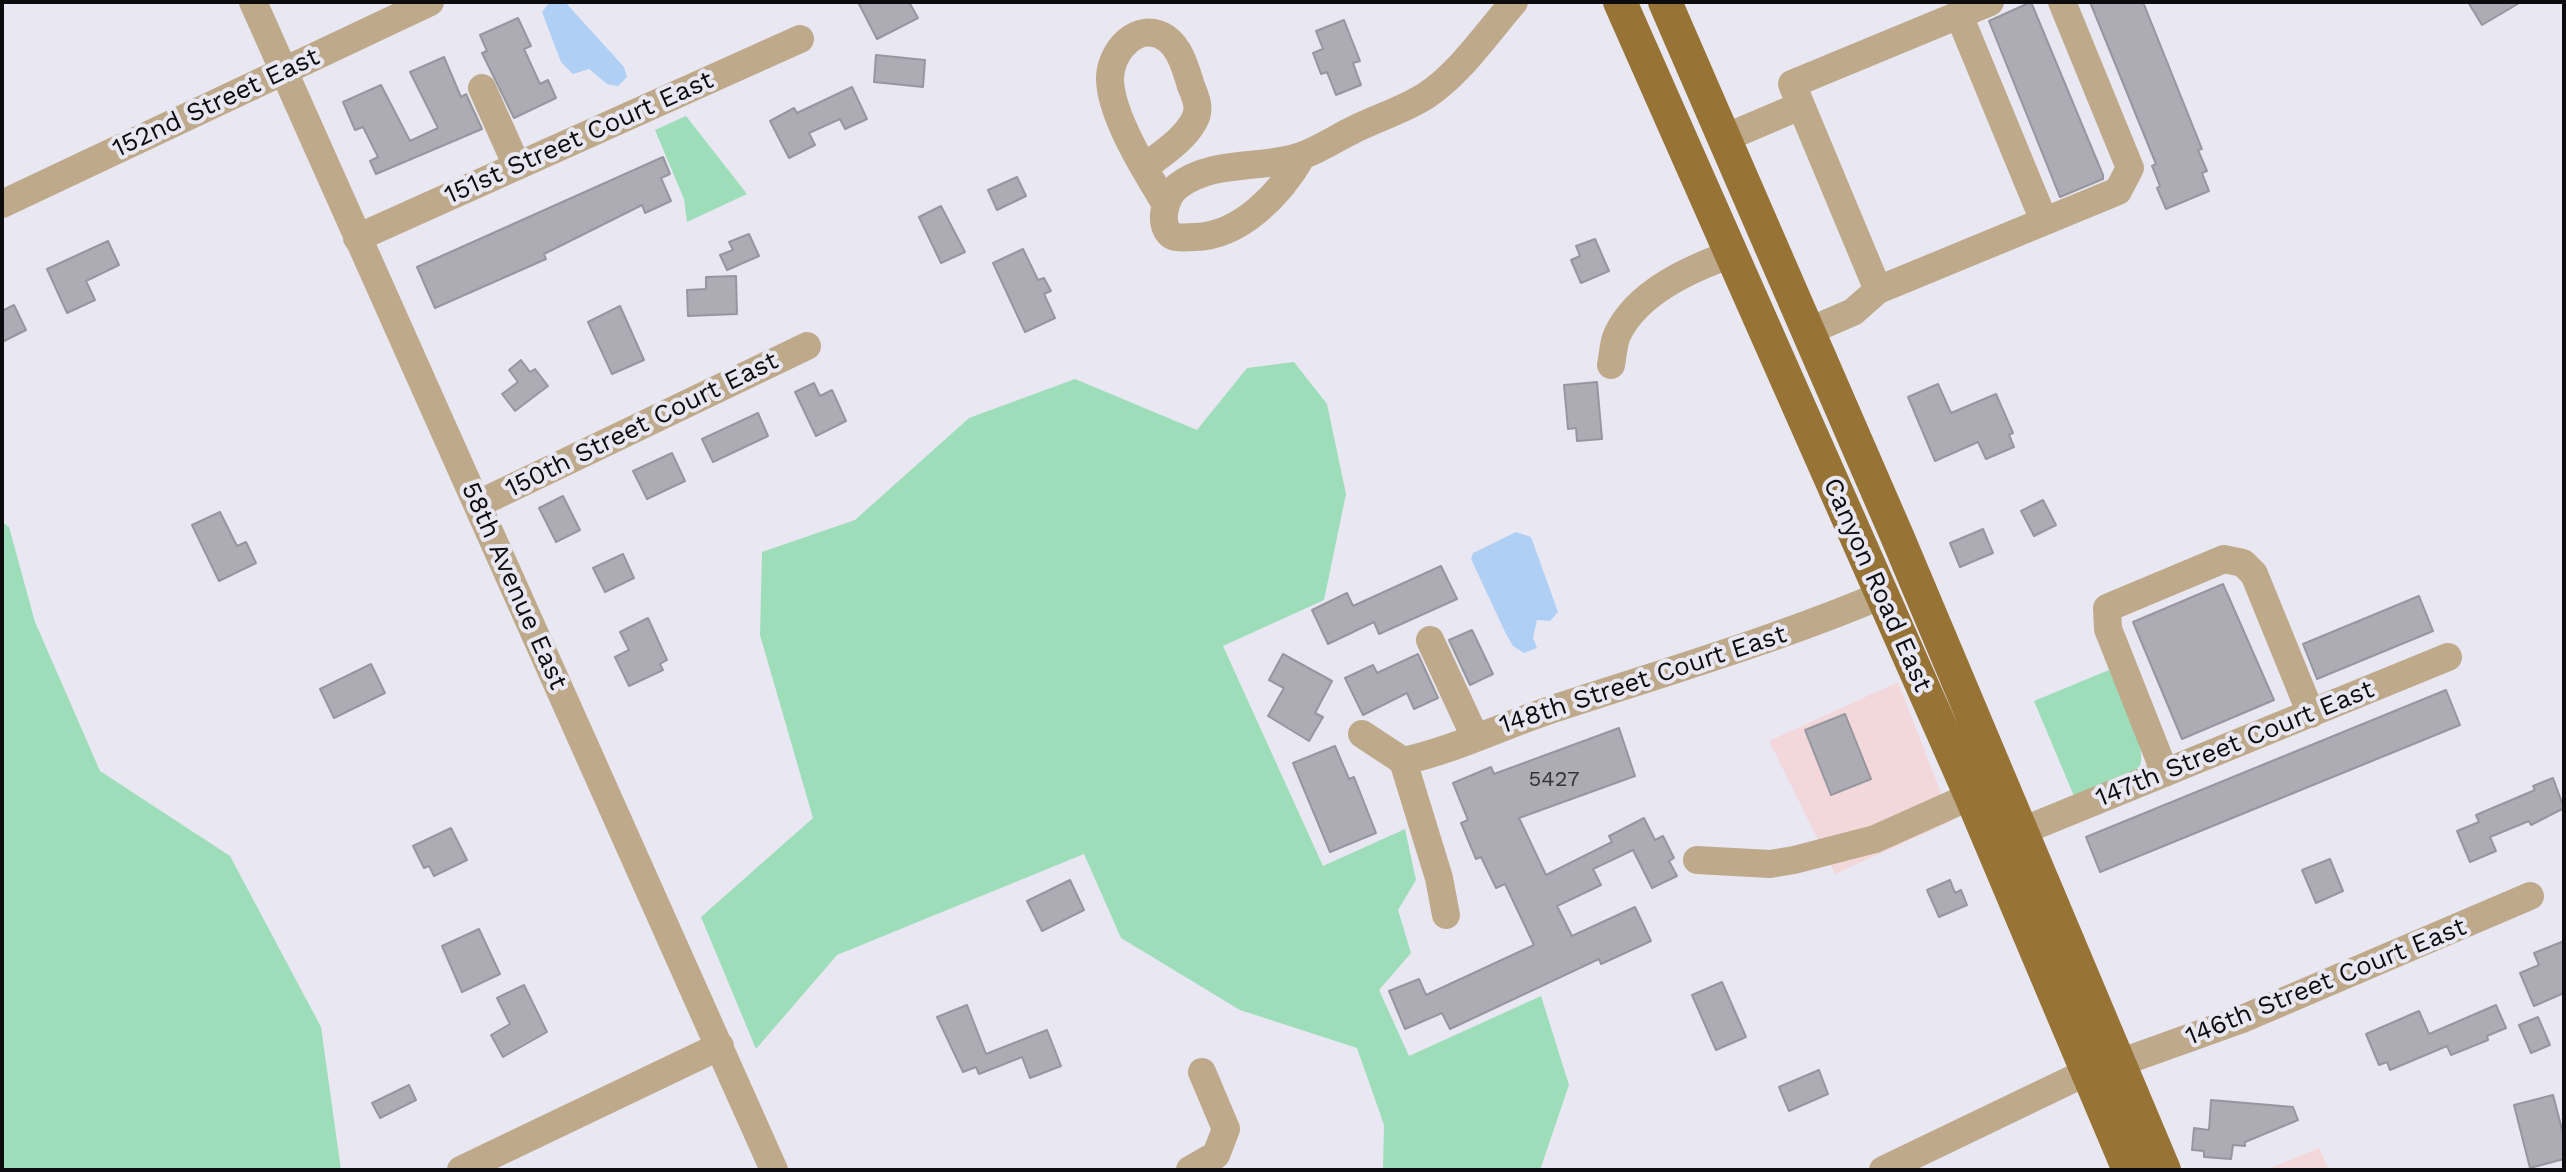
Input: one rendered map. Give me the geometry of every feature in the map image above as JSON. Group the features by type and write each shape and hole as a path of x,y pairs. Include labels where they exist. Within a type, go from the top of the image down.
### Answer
{"main road":[{"name":"Canyon Road East","path":"1620,2 1971,796 2103,1067 2164,1170"},
{"name":"Canyon Road East","path":"1665,2 2022,831 2103,1067 2129,1170"},
{"path":"1805,421 1821,420 1897,536"}],"street":[{"name":"58th Avenue East","path":"253,2 774,1170"},
{"name":"152nd Street East","path":"2,204 430,2"},
{"path":"1165,203 1175,188 1210,170 1302,156 1429,94 1453,73 1514,2"},
{"path":"1878,290 1792,84 1990,2"},
{"path":"1809,331 1853,312 1878,290 2118,191 2130,168 2062,2"},
{"path":"1959,15 2044,221"},
{"name":"151st Street Court East","path":"357,238 800,39"},
{"path":"482,88 517,166"},
{"path":"1725,138 1800,106"},
{"path":"1145,167 1165,203 1165,223 1169,234 1175,237 1204,236 1238,222 1267,203 1288,182 1302,156"},
{"path":"1611,365 1617,335 1635,311 1665,284 1691,268 1731,254"},
{"name":"150th Street Court East","path":"478,504 807,346"},
{"path":"2165,773 2108,629 2107,608 2224,559 2243,563 2254,574 2311,714"},
{"name":"148th Street Court East","path":"1403,761 1431,755 1475,737 1818,622 1882,595"},
{"path":"1430,640 1475,737"},
{"name":"147th Street Court East","path":"2022,831 2448,657"},
{"path":"1362,734 1403,761 1439,878 1446,915"},
{"path":"1697,860 1770,864 1875,839 1971,796"},
{"name":"146th Street Court East","path":"1883,1170 2103,1067 2242,1019 2530,896"},
{"path":"461,1170 720,1046"},
{"path":"1190,1170 1216,1155 1226,1129 1202,1072"}],"shaded area":[{"path":"1898,682 1952,821 1835,874 1769,741"},
{"path":"2319,1148 2329,1170 2265,1170"}],"green space":[{"path":"686,116 747,194 687,222 684,199 655,130"},
{"path":"1294,362 1327,404 1346,494 1324,600 1223,646 1323,866 1405,829 1416,880 1398,910 1411,953 1379,990 1409,1056 1541,996 1569,1085 1540,1170 1383,1170 1384,1125 1357,1048 1240,1010 1121,938 1084,854 837,955 756,1049 701,917 813,818 760,635 762,552 855,520 969,418 1075,379 1197,430 1247,368"},
{"path":"2,522 9,527 35,622 100,771 230,856 321,1027 341,1170 2,1170"},
{"path":"2109,670 2137,736 2141,761 2138,770 2074,796 2034,701"}],"water":[{"path":"565,2 624,67 627,77 618,86 607,84 589,69 573,74 561,62 542,12 549,3"},
{"path":"1516,532 1531,537 1558,612 1550,621 1537,620 1533,638 1537,648 1524,653 1513,646 1506,634 1471,559 1473,553"}],"building":[{"path":"858,2 909,2 918,18 877,39"},
{"path":"2031,2 2103,175 2103,179 2060,197 1989,21"},
{"path":"2090,2 2143,2 2202,149 2198,150 2207,171 2202,173 2209,191 2166,209 2152,166 2156,164"},
{"path":"2468,2 2521,2 2482,25"},
{"path":"518,18 531,46 524,49 540,84 548,80 556,98 514,118 482,53 487,51 480,35"},
{"path":"1344,20 1360,61 1353,63 1361,85 1336,95 1327,72 1321,74 1313,53 1323,49 1316,31"},
{"path":"876,55 925,60 923,87 874,82"},
{"path":"444,57 461,97 466,94 482,129 376,174 370,161 378,157 363,127 355,130 343,102 381,85 410,141 438,128 410,72"},
{"path":"852,87 867,119 845,129 840,119 809,133 815,145 789,158 770,121 794,108 797,113"},
{"path":"663,157 670,174 661,178 671,201 645,213 642,205 544,254 546,259 435,308 417,267"},
{"path":"1017,177 1026,196 997,210 988,190"},
{"path":"941,206 965,252 941,263 919,217"},
{"path":"749,234 759,256 727,270 720,255 733,250 729,242"},
{"path":"1595,239 1609,271 1581,283 1571,260 1580,256 1576,246"},
{"path":"108,241 119,265 86,281 95,300 67,313 47,269"},
{"path":"1023,249 1038,280 1044,278 1051,291 1044,294 1055,318 1025,332 993,263"},
{"path":"736,276 737,314 688,316 687,290 706,289 706,277"},
{"path":"14,305 26,330 2,342 2,311"},
{"path":"620,306 644,360 612,374 588,322"},
{"path":"521,360 530,372 535,369 548,386 515,411 502,394 518,382 509,370"},
{"path":"1597,382 1602,439 1577,441 1576,428 1568,429 1564,385"},
{"path":"814,383 820,396 832,390 846,421 816,436 795,392"},
{"path":"1938,384 1951,413 1996,394 2013,433 2009,435 2014,447 1986,459 1978,442 1935,461 1908,397"},
{"path":"758,413 768,436 713,462 702,439"},
{"path":"672,453 685,481 647,499 633,471"},
{"path":"563,496 580,530 556,542 539,508"},
{"path":"2043,500 2056,525 2034,536 2021,511"},
{"path":"220,512 237,546 246,542 256,563 219,581 192,525"},
{"path":"1983,529 1993,553 1960,567 1950,543"},
{"path":"623,554 634,578 605,592 593,568"},
{"path":"1441,566 1457,599 1379,634 1374,622 1328,644 1312,610 1347,593 1353,606"},
{"path":"2223,584 2274,700 2182,739 2133,622"},
{"path":"2419,596 2433,631 2317,679 2303,644"},
{"path":"648,618 667,660 660,664 663,670 629,686 615,657 629,650 620,632"},
{"path":"1472,630 1493,674 1470,685 1449,640"},
{"path":"1283,654 1332,681 1315,713 1323,717 1309,741 1268,716 1284,688 1269,680"},
{"path":"1418,654 1438,698 1414,709 1407,693 1363,715 1345,678 1373,665 1377,673"},
{"path":"371,664 385,693 334,718 320,689"},
{"path":"2446,690 2460,725 2100,872 2086,837"},
{"path":"1845,714 1871,779 1831,795 1805,730"},
{"path":"1619,728 1635,776 1519,818 1546,875 1612,842 1609,836 1644,818 1655,840 1663,836 1674,858 1669,861 1677,876 1652,888 1633,850 1593,869 1601,885 1557,906 1572,936 1635,907 1651,941 1601,964 1599,959 1450,1029 1442,1013 1405,1029 1389,991 1419,979 1426,995 1534,945 1505,884 1496,888 1481,857 1476,859 1461,823 1468,820 1453,783 1491,767 1494,774"},
{"path":"1335,746 1349,779 1354,777 1376,833 1330,852 1293,763"},
{"path":"2553,778 2564,808 2531,825 2529,821 2490,837 2496,851 2470,862 2457,831 2479,822 2476,815 2535,790 2533,786"},
{"path":"451,828 467,860 434,876 429,866 424,868 413,846"},
{"path":"2330,859 2343,891 2316,903 2302,870"},
{"path":"1070,880 1084,910 1042,931 1027,901"},
{"path":"1950,880 1955,893 1961,890 1967,905 1939,917 1927,890"},
{"path":"479,929 500,974 462,992 442,946"},
{"path":"2564,941 2564,993 2534,1006 2520,973 2539,965 2534,953"},
{"path":"1722,982 1746,1037 1716,1050 1692,995"},
{"path":"524,985 547,1032 503,1057 491,1035 510,1024 497,998"},
{"path":"967,1005 986,1054 1047,1030 1061,1066 1030,1078 1022,1057 979,1074 976,1067 963,1072 937,1017"},
{"path":"2496,1005 2506,1028 2487,1036 2488,1040 2451,1055 2447,1046 2390,1070 2387,1062 2379,1065 2366,1034 2419,1011 2429,1034"},
{"path":"2538,1017 2550,1045 2531,1053 2519,1025"},
{"path":"1819,1070 1828,1094 1789,1111 1779,1087"},
{"path":"409,1085 416,1100 380,1118 372,1103"},
{"path":"2553,1095 2564,1137 2564,1159 2530,1168 2514,1105"},
{"path":"2211,1100 2293,1107 2298,1120 2245,1142 2245,1146 2233,1145 2231,1159 2204,1157 2204,1151 2192,1150 2194,1128 2209,1130"}]}
